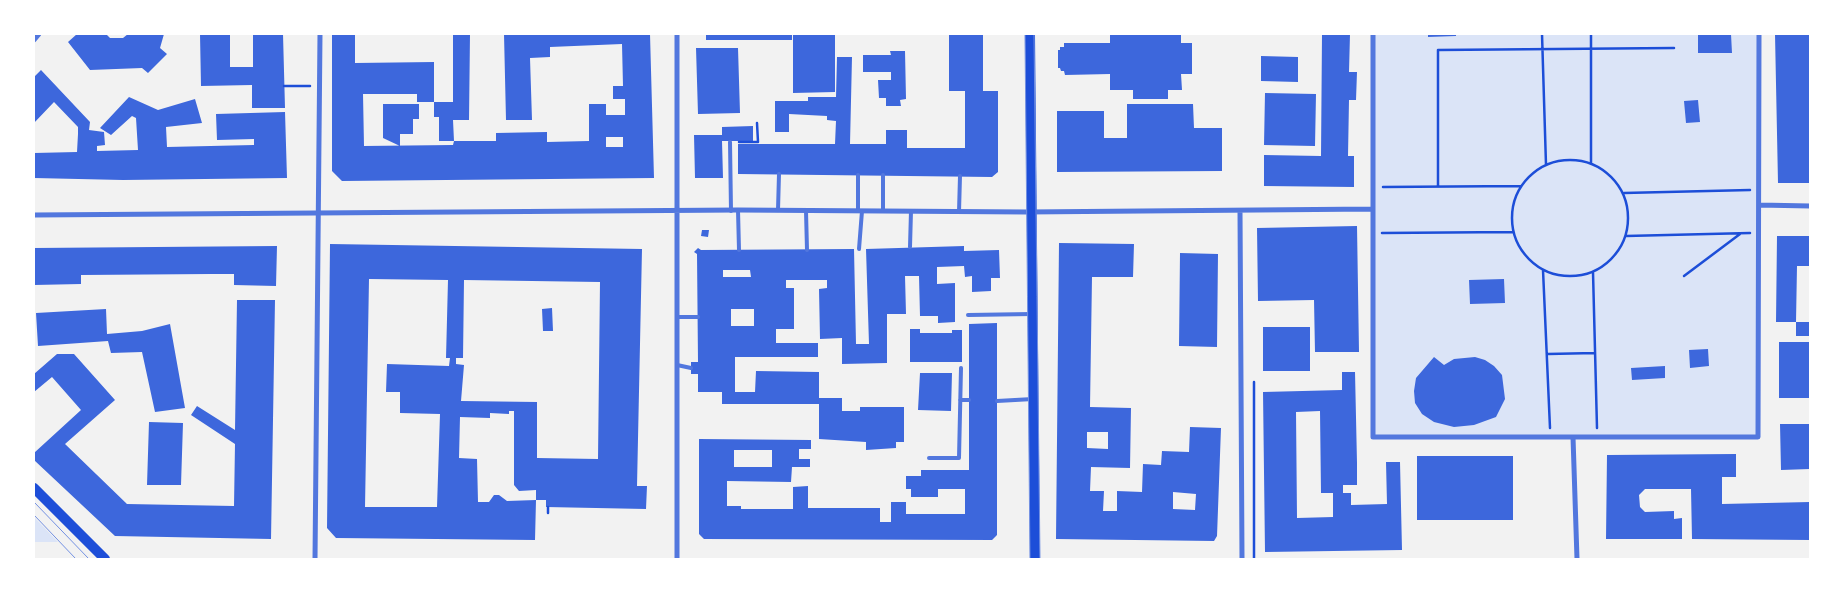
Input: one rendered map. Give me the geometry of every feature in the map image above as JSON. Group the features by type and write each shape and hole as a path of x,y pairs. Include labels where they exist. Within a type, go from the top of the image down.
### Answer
{"main road":[{"path":"1030,34 1035,559"},
{"path":"34,488 105,559"}],"street":[{"path":"34,40 40,34"},
{"path":"315,559 320,34"},
{"path":"677,34 677,559"},
{"path":"1373,34 1373,437 1758,437 1759,34"},
{"path":"1759,205 1810,206"},
{"path":"34,215 738,210 1031,212 1373,210"},
{"path":"1240,210 1242,559"},
{"path":"1573,437 1577,559"}],"lane":[{"path":"730,142 731,211"},
{"path":"778,210 779,174"},
{"path":"858,175 860,211 859,249"},
{"path":"882,211 883,175"},
{"path":"959,212 960,176"},
{"path":"738,210 739,250"},
{"path":"806,211 807,250"},
{"path":"910,247 911,211"},
{"path":"968,315 1032,314"},
{"path":"677,317 698,317"},
{"path":"677,364 691,368"},
{"path":"929,458 960,458 961,368"},
{"path":"997,401 1033,399"},
{"path":"960,400 969,400"}],"path":[{"path":"1542,34 1546,165"},
{"path":"1591,34 1591,163"},
{"path":"1438,186 1438,50 1674,48"},
{"path":"284,86 319,86"},
{"path":"730,142 758,142 757,123"},
{"path":"1568,160 1591,163 1604,170 1616,180 1624,193 1629,215 1626,236 1619,251 1607,264 1593,272 1576,276 1559,276 1543,270 1524,254 1513,232 1513,208 1521,186 1532,174 1546,165 1568,160"},
{"path":"1373,187 1521,186"},
{"path":"1624,193 1759,190"},
{"path":"1373,233 1513,232"},
{"path":"1684,276 1741,233"},
{"path":"1626,236 1759,233"},
{"path":"1543,270 1550,437"},
{"path":"1593,272 1597,437"},
{"path":"1548,354 1595,353"},
{"path":"1254,382 1254,559"},
{"path":"548,507 548,512"}],"shaded area":[{"path":"1373,34 1759,34 1758,437 1373,437"},
{"path":"34,517 58,542 34,542"}],"building":[{"path":"77,34 106,34 110,38 123,38 128,34 164,34 160,48 167,54 148,73 142,68 90,70 68,42"},
{"path":"200,34 230,34 230,67 253,67 253,34 283,34 285,108 252,108 252,85 201,86"},
{"path":"332,34 355,34 355,63 434,62 434,102 417,102 417,94 363,94 364,146 453,145 454,141 496,141 496,133 547,132 547,142 589,141 589,104 606,104 606,115 625,115 625,99 613,99 613,86 623,86 622,44 550,47 550,57 530,58 532,120 506,120 504,34 650,34 654,178 342,181 332,171","holes":["606,137 623,137 623,147 606,147"]},
{"path":"453,34 470,34 469,120 453,120 454,141 439,141 439,117 434,117 434,102 453,102"},
{"path":"706,34 792,34 792,40 706,40"},
{"path":"793,34 835,34 835,92 793,93"},
{"path":"949,34 983,34 983,91 998,91 998,172 992,177 738,174 738,144 835,144 836,121 827,120 827,116 789,114 789,132 775,132 775,101 808,101 808,97 836,97 837,57 852,57 850,144 886,144 886,130 907,130 907,148 965,148 965,91 949,91"},
{"path":"1110,34 1181,34 1181,43 1192,43 1192,74 1181,74 1182,90 1168,90 1168,99 1133,99 1133,90 1110,90 1110,74 1065,75 1064,71 1058,68 1058,50 1060,50 1060,47 1064,47 1064,43 1110,43"},
{"path":"1322,34 1350,34 1349,72 1357,72 1356,100 1349,100 1348,156 1354,156 1354,187 1264,186 1264,155 1321,156"},
{"path":"1428,34 1456,34 1456,36 1428,37"},
{"path":"1698,34 1731,34 1732,53 1698,53"},
{"path":"1775,34 1810,34 1810,183 1778,183"},
{"path":"696,48 738,48 740,113 698,114"},
{"path":"890,51 905,51 906,99 900,100 901,106 886,106 886,98 879,98 878,80 891,80 891,72 863,72 863,55 891,55"},
{"path":"1261,56 1298,57 1298,82 1261,81"},
{"path":"41,70 90,122 89,130 104,132 105,145 97,146 97,151 138,150 136,118 132,116 111,135 100,128 129,97 158,110 195,99 202,123 166,127 167,147 254,145 254,139 217,140 216,114 285,112 287,178 123,180 34,178 34,153 77,152 78,127 54,102 34,123 34,77"},
{"path":"1265,93 1316,94 1315,146 1264,145"},
{"path":"1698,100 1700,122 1686,123 1684,101"},
{"path":"383,104 419,104 419,119 413,119 413,134 400,134 400,146 383,138"},
{"path":"1127,104 1193,104 1194,128 1222,128 1222,171 1057,172 1057,111 1104,111 1104,138 1127,138"},
{"path":"753,126 753,141 722,141 723,178 695,178 694,135 722,135 722,127"},
{"path":"1357,226 1359,352 1315,352 1314,300 1258,301 1257,228"},
{"path":"702,230 709,230 708,237 701,236"},
{"path":"1777,236 1810,236 1810,266 1797,266 1796,322 1776,322"},
{"path":"1059,243 1134,244 1133,277 1092,277 1090,407 1131,408 1130,468 1091,467 1090,491 1104,491 1103,511 1117,511 1117,491 1142,492 1143,464 1161,465 1162,451 1189,452 1190,427 1221,428 1217,536 1214,541 1056,539","holes":["1087,432 1108,432 1108,449 1087,448","1173,492 1196,494 1195,510 1173,509"]},
{"path":"330,244 642,249 637,486 647,486 646,509 546,507 546,500 536,500 535,540 336,538 327,528","holes":["369,279 448,280 446,358 450,358 449,366 387,364 386,392 400,392 400,413 440,414 437,507 365,507","464,280 600,282 598,459 537,458 537,402 461,401 464,365 456,364 456,358 463,358","509,411 514,411 514,485 519,491 536,490 536,500 507,501 499,495 494,495 489,502 478,502 477,459 459,458 460,417 490,418 490,413 509,414"]},
{"path":"277,246 276,286 234,285 234,274 81,275 81,284 34,285 34,248"},
{"path":"964,246 964,251 999,250 1000,278 991,278 991,291 972,292 972,276 965,277 964,266 937,267 937,284 955,283 955,322 938,323 938,316 920,316 919,276 905,276 906,314 887,314 887,363 842,364 842,338 820,339 819,289 827,288 827,280 786,280 786,288 794,288 794,329 776,329 776,343 818,343 818,357 735,357 735,392 755,392 756,371 819,372 819,398 842,398 842,411 860,411 860,407 904,407 904,442 896,442 896,448 866,450 866,442 819,439 819,404 722,404 722,392 698,392 698,374 691,374 691,362 698,362 697,254 694,252 698,248 701,250 854,249 856,344 869,344 866,249","holes":["723,270 750,270 751,277 723,277","731,309 754,309 754,326 731,326"]},
{"path":"1180,253 1218,254 1217,347 1179,346"},
{"path":"1504,279 1505,303 1470,304 1469,280"},
{"path":"237,300 275,300 271,539 115,536 34,460 34,453 81,410 52,377 34,392 34,374 57,354 74,354 115,400 65,444 127,504 234,506 235,444 191,415 197,406 235,430"},
{"path":"552,308 553,331 543,331 542,309"},
{"path":"106,309 107,334 142,331 170,324 185,408 155,412 142,352 111,353 108,341 38,346 36,313"},
{"path":"1796,322 1810,322 1810,336 1796,336"},
{"path":"997,323 997,535 992,540 704,539 699,534 699,439 811,440 811,449 799,449 799,459 810,459 810,467 792,467 791,482 727,481 727,506 741,506 741,509 793,509 793,487 808,486 808,508 880,508 880,522 891,522 891,502 906,502 906,514 965,514 965,489 938,489 938,497 911,497 911,489 906,489 906,476 921,476 921,470 969,470 969,324","holes":["734,450 772,450 772,467 734,467"]},
{"path":"1263,327 1310,327 1310,371 1263,371"},
{"path":"910,329 920,329 920,333 952,333 952,330 962,330 962,362 910,362"},
{"path":"1779,342 1810,342 1810,398 1779,398"},
{"path":"1708,349 1709,366 1690,368 1689,350"},
{"path":"1434,357 1444,365 1454,359 1475,357 1485,360 1494,366 1502,375 1505,399 1496,417 1474,425 1454,427 1434,422 1422,414 1415,403 1416,378"},
{"path":"1665,366 1665,378 1632,380 1631,368"},
{"path":"1342,372 1355,372 1357,485 1343,485 1343,493 1351,493 1351,505 1387,504 1386,462 1400,462 1402,550 1265,552 1263,392 1342,390","holes":["1320,411 1321,493 1333,493 1333,517 1297,518 1296,412"]},
{"path":"920,373 952,373 951,411 918,410"},
{"path":"149,422 183,423 181,485 147,485"},
{"path":"1780,424 1810,424 1810,469 1781,470"},
{"path":"1736,454 1736,477 1722,477 1722,504 1810,502 1810,540 1692,539 1691,489 1645,489 1639,495 1640,507 1645,512 1674,511 1674,519 1682,518 1682,539 1606,539 1607,455"},
{"path":"1417,456 1513,456 1513,520 1417,520"}],"tram line":[{"path":"1025,34 1030,559"},
{"path":"1034,34 1040,559"},
{"path":"34,502 89,559"},
{"path":"34,515 76,559"}]}
